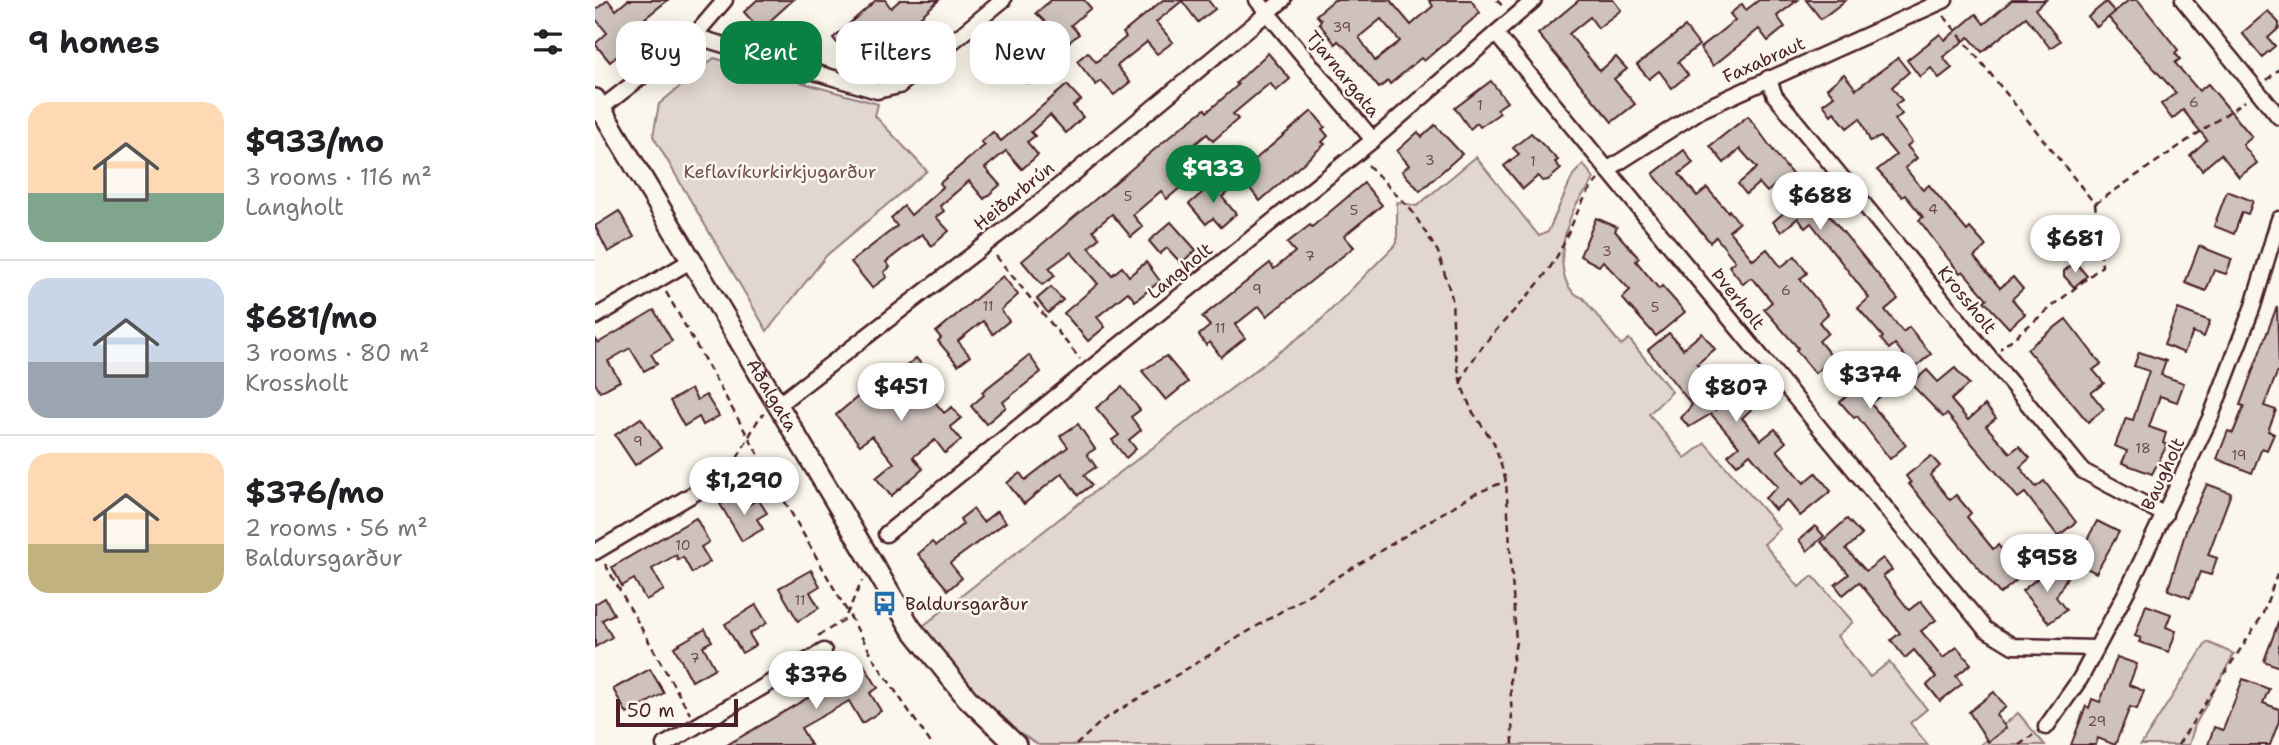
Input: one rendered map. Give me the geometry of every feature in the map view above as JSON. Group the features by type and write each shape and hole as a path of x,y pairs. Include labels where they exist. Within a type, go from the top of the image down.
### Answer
{"street":[{"path":"706,22 725,0"},
{"path":"706,40 877,91 899,86 1003,0"},
{"name":"Tjarnargata","path":"1257,0 1373,140"},
{"name":"Heiðarbrún","path":"779,404 986,244 1283,0"},
{"name":"Langholt","path":"886,534 1373,140 1534,0"},
{"path":"2183,0 2279,117"},
{"name":"Faxabraut","path":"1607,170 1701,110 1940,2"},
{"name":"Þverholt","path":"1496,34 1985,629 2013,646 2095,648"},
{"name":"Krossholt","path":"1768,78 1775,96 2083,471 2165,515"},
{"path":"597,107 628,84"},
{"name":"Aðalgata","path":"597,107 779,404 911,628 967,698 1016,745"},
{"name":"Baugholt","path":"2040,731 2080,679 2165,515 2216,403 2253,306 2279,219"},
{"path":"595,317 692,260"},
{"path":"596,551 722,477"},
{"path":"664,745 824,651"}],"path":[{"path":"1940,2 2095,204 2102,266 1990,357"},
{"path":"2095,204 2259,92"},
{"path":"1357,152 1412,211 1438,252 1452,298 1454,347 1461,384 1472,411 1494,443 1506,481 1516,642 1510,677 1513,745"},
{"path":"1461,384 1468,365 1551,266 1593,185 1607,170"},
{"path":"986,244 1088,370"},
{"path":"659,280 877,664 932,745"},
{"path":"722,477 733,467 759,418 779,404"},
{"path":"1076,745 1103,720 1472,495 1506,481"},
{"path":"596,551 696,726"},
{"path":"2178,745 2262,616 2279,569"},
{"path":"824,651 817,636 844,620 862,583 858,575"},
{"path":"2019,745 2040,731"}],"green space":[{"name":"Keflavíkurkirkjugarður","path":"714,58 720,60 720,84 807,84 878,104 875,116 927,171 827,255 767,331 653,136 659,104 683,84 706,84 706,65"},
{"path":"1476,157 1539,236 1548,232 1573,175 1583,164 1594,178 1577,203 1566,231 1562,260 1569,287 1583,298 1621,345 1629,339 1672,392 1649,414 1685,458 1705,443 1780,529 1764,544 1799,587 1813,576 1853,622 1837,636 1870,677 1889,662 1927,709 1910,723 1928,745 1039,745 986,707 947,663 923,626 1082,501 1318,323 1397,243 1397,202 1417,206"},
{"path":"2207,642 2234,654 2195,725 2189,745 2141,745"},
{"path":"2018,713 2045,745 1980,745"}],"building":[{"path":"608,0 616,10 628,0 668,0 641,21 616,21 616,57 610,62 595,44 607,33 595,18 595,10"},
{"path":"757,0 793,0 770,21 752,21 744,12"},
{"path":"876,0 885,0 891,8 900,0 939,0 916,21 852,21"},
{"path":"1051,0 1084,0 1091,8 1071,25 1079,34 1070,42 1070,21 1044,21 1036,13"},
{"path":"1163,0 1208,0 1215,9 1198,22 1182,1 1156,22 1173,42 1157,54 1147,42 1117,66 1130,82 1114,95 1101,81 1096,85 1077,61 1088,52 1096,62 1126,37 1123,33"},
{"path":"1334,0 1390,0 1411,25 1433,6 1429,0 1471,0 1480,13 1424,61 1421,58 1390,84 1388,81 1379,88 1348,50 1338,41 1335,44 1316,15","holes":["1381,19 1400,41 1375,61 1359,37"]},
{"path":"1579,0 1613,0 1621,10 1598,28 1590,17 1569,34 1600,71 1616,57 1627,69 1614,79 1635,104 1612,122 1538,34"},
{"path":"1759,0 1798,0 1777,16 1785,27 1768,41 1759,29 1713,66 1700,48 1735,20 1730,14 1742,4 1746,10"},
{"path":"1806,0 1846,0 1821,19"},
{"path":"2012,0 2046,0 2035,9 2060,41 2050,48 2026,17 1982,52 1969,37 1943,57 1952,68 1939,78 1931,68 1920,77 1907,60 1940,34 1945,40 1976,14 1984,24"},
{"path":"2129,0 2138,0 2178,50 2175,53 2180,59 2175,63 2199,91 2208,84 2252,137 2243,145 2257,163 2239,177 2221,154 2202,170 2190,155 2207,140 2183,110 2172,119 2161,104 2176,93 2108,17"},
{"path":"2106,2 2115,12 2097,27 2088,17"},
{"path":"2268,11 2279,23 2279,28 2268,38 2275,46 2262,57 2242,33"},
{"path":"1685,27 1699,45 1678,62 1688,75 1672,88 1659,71 1649,79 1637,65"},
{"path":"1268,53 1290,79 1276,91 1270,83 1233,114 1238,119 1213,141 1207,134 1178,158 1183,165 1170,175 1181,187 1167,199 1161,191 1133,215 1143,227 1131,237 1112,214 1093,230 1099,238 1089,247 1112,275 1122,267 1129,276 1146,262 1160,281 1135,301 1128,292 1097,317 1105,327 1088,341 1064,313 1098,284 1071,252 1049,268 1055,276 1042,285 1022,261 1180,128 1205,109 1207,112 1238,85 1236,83"},
{"path":"1898,58 1909,72 1892,87 1902,100 1895,105 1902,114 1895,120 1912,142 1907,146 1917,158 1905,168 1923,190 1929,185 1967,231 1970,228 1986,246 1974,257 2000,288 2013,277 2023,289 2012,299 2025,314 2009,328 1984,301 1987,299 1963,271 1960,273 1949,260 1919,220 1923,217 1905,195 1902,197 1877,170 1896,155 1881,137 1870,141 1860,118 1847,128 1834,112 1831,115 1823,104 1834,96 1827,88 1844,74 1856,89"},
{"path":"1491,81 1507,102 1497,109 1500,113 1480,127 1477,123 1470,129 1455,108"},
{"path":"1067,85 1081,100 1073,106 1083,117 1066,133 1050,115 1031,132 1035,136 1027,142 1038,155 1022,169 1006,151 985,168 1000,185 984,199 969,181 940,206 944,211 936,217 949,231 932,246 922,234 886,262 890,267 884,272 887,277 872,288 851,262 897,226 891,218 904,206 911,215 943,187 940,183 985,145 981,142 993,132 1001,141"},
{"path":"1312,111 1325,127 1322,129 1328,136 1322,142 1325,144 1260,201 1238,174"},
{"path":"1748,116 1781,161 1814,201 1816,199 1898,299 1885,310 1903,332 1909,327 1931,354 1914,368 1895,344 1889,349 1881,339 1883,337 1858,308 1869,298 1811,223 1805,228 1798,218 1781,232 1773,222 1794,204 1777,184 1767,192 1759,183 1746,194 1738,184 1757,168 1740,149 1724,163 1710,146"},
{"path":"1435,125 1462,154 1420,191 1402,171 1409,165 1397,151 1418,132 1422,137"},
{"path":"1531,133 1558,160 1555,162 1561,169 1548,180 1542,181 1538,176 1523,189 1504,166 1519,154 1513,148"},
{"path":"1684,150 1693,163 1679,174 1697,196 1707,188 1728,212 1729,210 1739,223 1729,231 1753,260 1767,249 1781,267 1795,256 1807,273 1800,279 1828,314 1819,322 1828,333 1819,341 1849,378 1840,385 1824,366 1815,373 1796,350 1798,348 1764,309 1772,302 1755,281 1750,278 1743,284 1729,266 1735,261 1716,237 1710,242 1653,174"},
{"path":"1217,180 1228,192 1222,197 1236,214 1221,227 1213,218 1206,224 1189,204"},
{"path":"1364,183 1382,205 1344,236 1354,247 1267,316 1259,306 1235,325 1245,338 1221,357 1210,342 1206,345 1199,335 1210,326 1202,317 1270,263 1274,269 1295,252 1287,243 1310,225 1312,227"},
{"path":"2227,191 2253,201 2248,214 2242,212 2234,234 2214,226"},
{"path":"619,211 634,237 608,252 595,226"},
{"path":"1596,218 1617,227 1615,231 1639,258 1636,261 1659,289 1662,286 1685,312 1656,336 1622,298 1630,290 1603,261 1599,266 1580,256"},
{"path":"1171,222 1196,250 1181,263 1167,248 1160,254 1149,241"},
{"path":"2199,246 2232,259 2226,274 2214,270 2206,291 2185,283"},
{"path":"2075,262 2087,276 2074,287 2064,276 2064,271"},
{"path":"1003,276 1018,295 1001,310 1009,321 993,334 983,321 958,341 970,356 958,365 938,341 941,338 936,332"},
{"path":"1051,287 1063,300 1048,313 1037,299"},
{"path":"2277,306 2279,368 2264,406 2276,410 2268,431 2274,434 2267,450 2262,448 2252,473 2217,459 2228,431 2233,433 2244,406 2240,405"},
{"path":"2178,309 2210,321 2204,337 2193,332 2184,353 2164,345"},
{"path":"654,310 672,341 651,354 657,364 644,371 630,348 608,361 620,381 600,392 595,383 595,338 598,343"},
{"path":"2066,319 2101,364 2093,370 2104,383 2091,393 2104,409 2088,422 2027,349"},
{"path":"1669,333 1683,349 1702,333 1715,349 1697,364 1703,372 1696,378 1720,406 1740,388 1755,406 1742,418 1761,440 1775,429 1786,442 1777,450 1804,483 1816,473 1831,491 1800,516 1787,500 1775,510 1765,498 1778,487 1750,454 1737,465 1728,455 1739,446 1711,414 1689,427 1681,418 1692,405 1648,350"},
{"path":"2139,352 2166,361 2161,375 2184,383 2177,402 2160,396 2149,427 2166,433 2163,443 2167,445 2152,474 2122,463 2127,451 2115,446 2126,418 2133,420 2149,371 2134,366"},
{"path":"1029,355 1041,372 1003,402 1006,407 986,424 971,406 984,395 982,392"},
{"path":"1166,356 1188,382 1166,400 1142,371"},
{"path":"916,358 931,375 920,384 944,413 952,407 961,418 950,427 961,440 945,453 935,440 913,457 923,469 891,496 876,478 894,463 872,436 860,445 836,415 866,390 871,396"},
{"path":"1865,367 1883,394 1871,404 1906,445 1890,459 1857,416 1854,418 1840,402 1848,395 1841,387"},
{"path":"1955,368 1969,384 1951,400 1968,420 1985,405 1996,418 1986,426 2010,453 2019,446 2030,458 2020,467 2036,487 2044,481 2076,522 2058,536 2025,493 2018,498 1947,414 1943,417 1911,384 1927,370 1938,382"},
{"path":"1122,387 1140,410 1131,417 1141,430 1129,440 1136,449 1126,458 1112,440 1119,435 1096,408"},
{"path":"691,389 697,400 706,395 719,416 703,425 699,417 684,426 670,401"},
{"path":"641,418 661,448 635,465 615,435"},
{"path":"1078,424 1095,449 1087,454 1096,467 1084,475 1092,485 1078,495 1062,473 1024,504 1007,483 1020,473 1025,480 1068,447 1060,436"},
{"path":"1931,456 1940,466 1930,475 1950,500 1956,495 1971,513 1967,517 1993,549 1998,545 2009,558 2004,563 2018,579 2000,594 1909,484 1911,483 1906,476"},
{"path":"2207,484 2231,493 2208,555 2217,558 2211,575 2200,572 2190,598 2168,590 2187,527"},
{"path":"735,496 742,509 758,499 767,513 757,519 763,529 742,541 720,504"},
{"path":"973,509 983,522 997,511 1006,522 950,563 962,578 948,590 918,554 932,542 936,546 963,524 960,519"},
{"path":"696,518 709,542 701,547 710,562 692,573 683,557 678,560 676,555 652,569 664,590 646,600 634,579 622,586 612,567"},
{"path":"1847,519 1862,535 1846,549 1866,571 1883,558 1892,570 1883,576 1909,610 1921,601 1936,620 1921,631 1943,658 1957,647 1971,664 1956,676 1962,684 1940,701 1927,685 1936,677 1914,650 1905,658 1891,640 1900,633 1859,582 1843,595 1835,585 1849,574 1821,542"},
{"path":"2097,521 2119,532 2096,573 2075,562"},
{"path":"1815,526 1824,536 1807,551 1799,540"},
{"path":"2051,567 2067,577 2056,597 2066,610 2049,623 2022,591"},
{"path":"811,570 820,586 810,592 819,608 798,621 779,588"},
{"path":"605,598 614,614 602,620 612,637 595,647 595,604"},
{"path":"756,605 767,623 749,634 756,645 742,653 725,624"},
{"path":"2146,605 2171,614 2166,627 2176,631 2169,652 2139,642 2141,638 2135,636"},
{"path":"2279,624 2279,667 2264,661"},
{"path":"705,629 712,641 703,646 715,668 692,681 674,647"},
{"path":"2117,657 2137,664 2129,685 2144,691 2137,709 2130,707 2115,745 2098,738 2096,745 2071,745 2086,706 2089,708 2092,699 2100,702"},
{"path":"864,665 878,688 870,693 881,711 862,723 849,701 801,728 811,745 727,745"},
{"path":"650,669 664,693 627,714 613,689"},
{"path":"2243,679 2269,689 2263,703 2279,709 2279,721 2270,745 2208,745 2214,727 2223,730"},
{"path":"1994,692 2006,707 1996,715 2006,728 1988,742 1969,712"}],"place":[{"name":"Baldursgarður","path":"885,604"}]}
